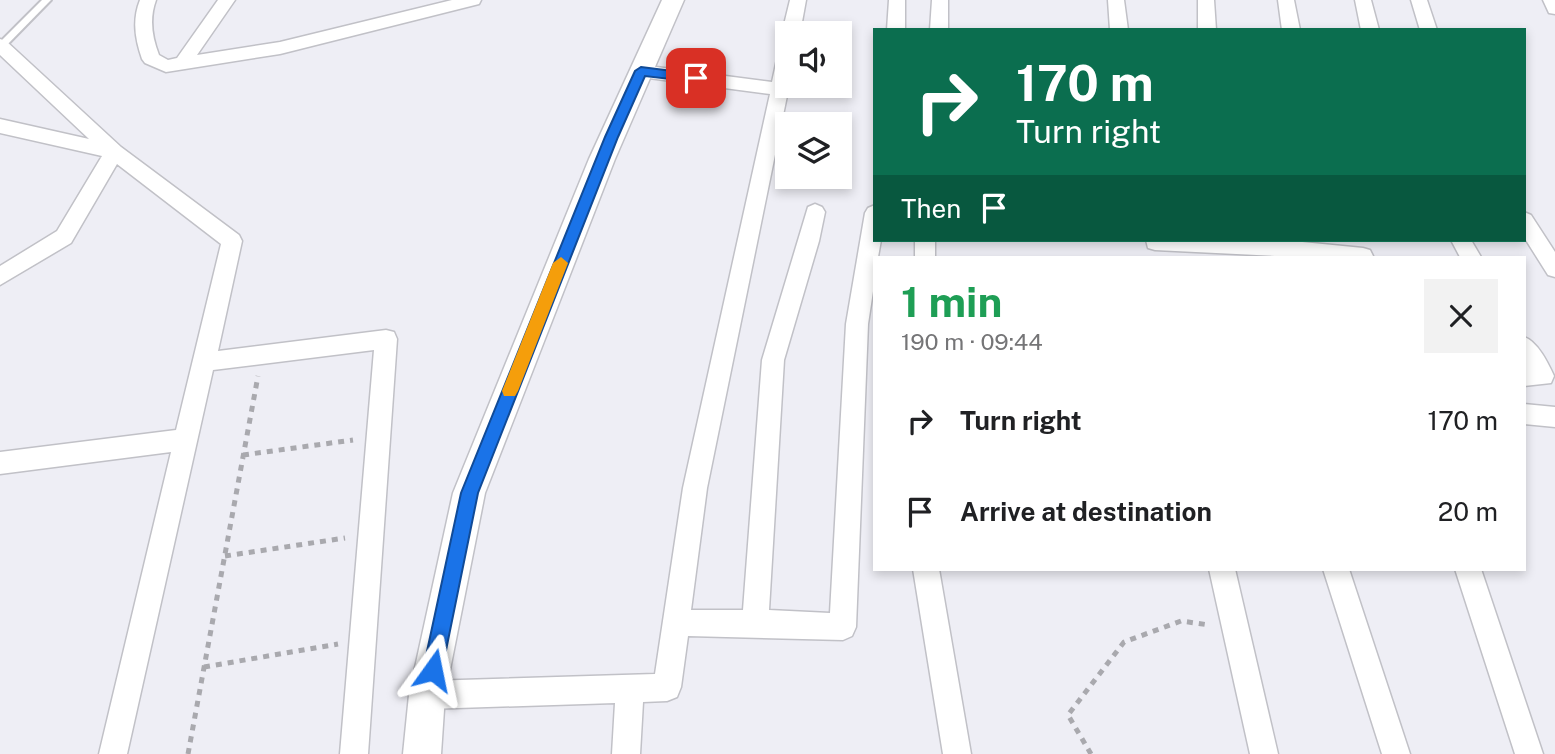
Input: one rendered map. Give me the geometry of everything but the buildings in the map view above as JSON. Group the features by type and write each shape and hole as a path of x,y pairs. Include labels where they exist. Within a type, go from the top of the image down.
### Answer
{"street":[{"path":"148,0 143,10 144,43 151,59 166,66 280,48 468,1"},
{"path":"183,63 227,0"},
{"path":"422,754 427,695 469,493 597,172 673,0"},
{"path":"794,21 798,0"},
{"path":"896,28 897,0"},
{"path":"939,28 940,0"},
{"path":"1116,0 1119,28"},
{"path":"1206,0 1207,28"},
{"path":"1286,0 1291,28"},
{"path":"1363,0 1370,28"},
{"path":"1419,0 1428,28"},
{"path":"1551,0 1555,9"},
{"path":"1,46 114,152 232,241 113,754"},
{"path":"641,71 775,88"},
{"path":"427,695 667,687 695,488 777,98"},
{"path":"0,126 114,152"},
{"path":"0,277 64,237 92,194 114,152"},
{"path":"755,623 773,360 815,212"},
{"path":"1526,223 1555,269"},
{"path":"676,623 843,627 857,324 873,225"},
{"path":"1156,246 1361,251"},
{"path":"204,362 386,339 354,754"},
{"path":"1526,349 1543,376 1526,376"},
{"path":"1526,409 1555,417"},
{"path":"0,463 186,439"},
{"path":"926,571 957,754"},
{"path":"1222,571 1264,754"},
{"path":"1337,571 1396,754"},
{"path":"1469,571 1529,754"},
{"path":"626,754 630,688"}],"lane":[{"path":"1,46 47,0"}],"path":[{"path":"188,754 262,355"},
{"path":"243,456 378,437"},
{"path":"225,556 371,534"},
{"path":"1091,754 1068,715 1124,642 1181,621 1234,629"},
{"path":"204,667 363,640"}],"slow traffic":[{"path":"510,391 561,263"}],"route":[{"path":"433,670 469,493 592,185 641,71 696,78"}]}
